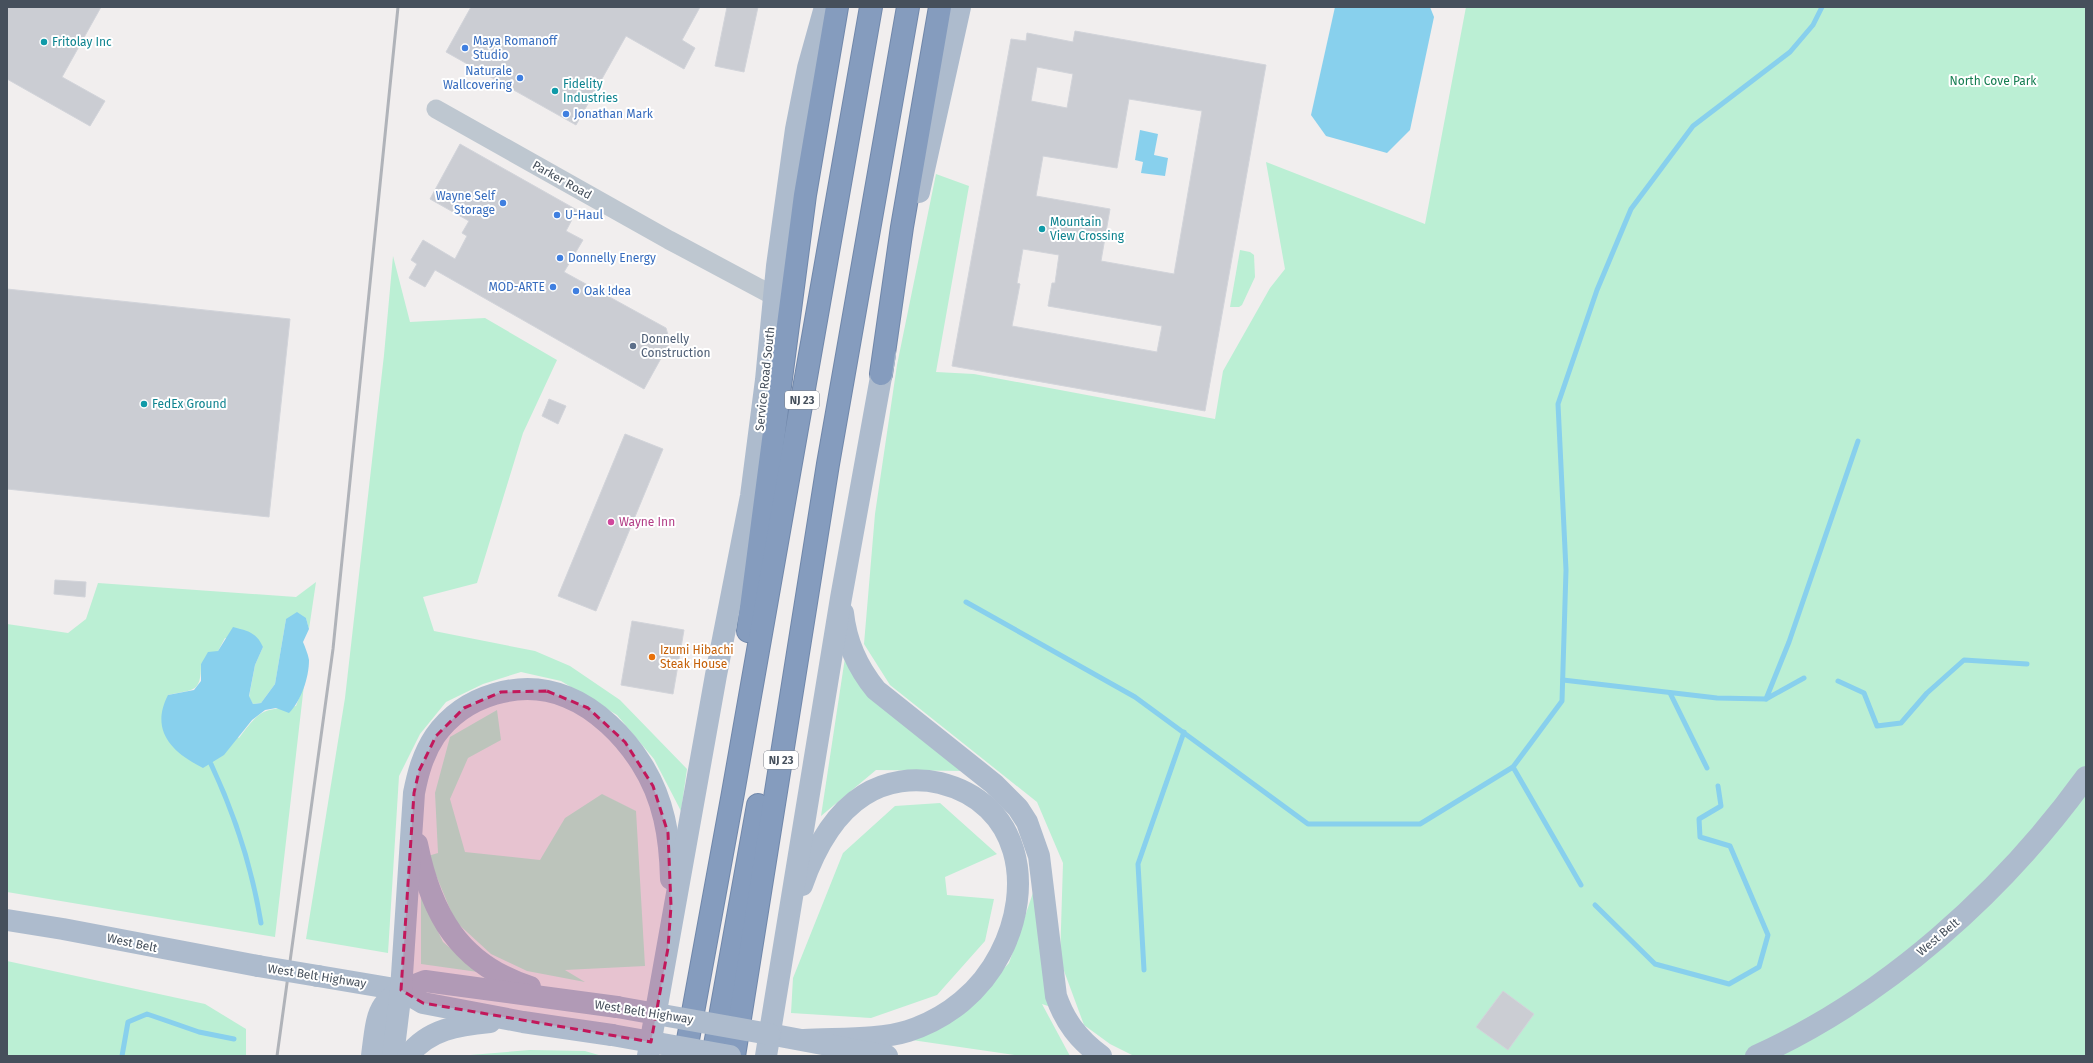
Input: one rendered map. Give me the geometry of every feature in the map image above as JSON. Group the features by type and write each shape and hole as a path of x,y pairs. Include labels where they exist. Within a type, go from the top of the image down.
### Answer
{"highway":[{"path":"733,793 750,608 797,251 813,142 837,7"},
{"name":"NJ 23","path":"685,1056 733,793 871,7"},
{"name":"NJ 23","path":"734,1056 828,464 908,7"},
{"path":"881,374 902,227 955,8"},
{"path":"713,1056 779,690 828,464"}],"main road":[{"name":"Service Road South","path":"668,948 703,750 751,496 774,296 796,129 808,68 826,7"},
{"path":"766,1056 841,598 881,374"},
{"path":"841,598 844,618 854,654 863,674 876,690 994,784 1018,808 1027,822 1035,839 1040,861 1056,996 1062,1014 1074,1032 1089,1047 1101,1056"},
{"path":"393,1056 401,990 414,793 419,771 436,736 449,721 464,708 481,699 501,692 524,689 547,691 568,697 588,708 625,742 641,763 662,808 668,834 671,858 668,948 648,1056"},
{"name":"West Belt","path":"1756,1056 1838,1010 1914,958 1948,930 2013,868 2044,832 2086,777"},
{"path":"783,949 792,913 806,872 825,836 836,820 849,807 878,788 896,782 913,780 950,786 978,801 990,811 1007,833 1017,861 1019,876 1016,910 1008,937 1000,955 974,990 946,1014 927,1024 906,1032 804,1040"},
{"path":"414,793 414,818 421,864 435,907 447,928 460,945 492,971 514,982 575,1001"},
{"name":"West Belt","path":"7,920 63,929 258,966"},
{"name":"West Belt Highway","path":"258,966 401,990 423,1003 523,1022 612,1035 730,1056"},
{"name":"West Belt Highway","path":"401,990 426,981 575,1001 617,1007 887,1056"},
{"path":"372,1056 378,1014 386,1000 401,990"},
{"path":"408,1056 423,1040 444,1030 473,1023 523,1022"}],"street":[{"name":"Parker Road","path":"436,109 669,240 774,296"}],"highlighted area":[{"path":"547,691 588,708 625,742 653,786 668,833 671,906 668,948 651,1042 423,1003 401,990 414,793 419,771 436,736 464,708 501,692"}],"green space":[{"name":"North Cove Park","path":"1466,7 2086,7 2086,1056 1134,1056 1110,1044 1084,1025 1060,960 1063,863 1037,802 890,685 864,644 875,514 897,365 936,174 969,186 936,372 974,374 1215,419 1223,371 1270,288 1285,269 1266,162 1425,224"},
{"path":"1240,250 1250,252 1254,255 1255,277 1242,305 1239,307 1230,307"},
{"path":"393,256 410,322 485,318 557,360 523,433 477,583 423,597 434,631 535,651 570,666 620,700 687,769 681,811 654,759 617,715 561,681 521,672 483,684 446,702 420,734 399,776 388,953 306,939 345,698 384,355"},
{"path":"316,582 309,629 306,618 286,619 275,684 261,703 253,704 249,697 255,665 263,647 225,638 218,651 201,664 199,681 194,688 168,695 239,738 252,722 262,713 268,710 296,706 304,685 275,937 7,892 7,624 68,633 86,619 98,583 296,597"},
{"path":"846,651 967,771 876,770 821,816"},
{"path":"497,710 501,740 468,758 450,799 465,852 540,860 565,818 602,794 636,811 645,966 565,970 585,982 527,971 491,954 455,921 428,856 438,853 435,793 450,737"},
{"path":"940,803 997,854 945,877 947,895 994,899 985,941 937,995 871,1018 791,1013 793,978 843,853 895,806"},
{"path":"1036,884 1051,1007 1042,1004 1070,1056 1022,1056 905,1039 962,1013 1009,963"},
{"path":"421,896 443,942 478,972 421,964"},
{"path":"7,961 205,1004 246,1029 246,1056 7,1056"},
{"path":"530,1050 585,1051 602,1056 458,1056"}],"water":[{"path":"1335,7 1430,7 1434,17 1410,130 1387,153 1326,136 1311,115"},
{"path":"1140,130 1158,134 1154,155 1168,158 1165,176 1141,173 1143,162 1135,160"},
{"path":"297,612 306,618 309,629 303,642 309,660 309,667 301,696 289,713 276,708 265,710 252,720 224,755 203,768 182,755 167,739 163,729 161,719 168,695 194,690 201,681 201,664 208,652 218,651 233,627 254,635 263,647 255,665 249,696 253,704 261,703 275,684 286,619"}],"building":[{"name":"Fritolay Inc","path":"7,7 101,7 62,77 105,101 90,126 7,79"},
{"name":"Fidelity Industries","path":"471,7 700,7 682,40 695,48 684,69 626,36 576,125 446,52"},
{"path":"727,7 758,7 744,72 715,66"},
{"name":"Mountain View Crossing","path":"1075,31 1266,65 1205,411 952,366 1011,39 1026,41 1027,33 1073,42","holes":["1037,67 1073,74 1067,108 1031,101","1129,99 1202,111 1174,274 1101,261 1110,209 1036,196 1043,156 1117,168","1023,249 1059,255 1055,283 1052,283 1048,306 1162,326 1157,352 1012,326 1020,284 1017,283"]},
{"path":"460,144 577,210 566,231 583,240 564,272 666,328 670,342 644,389 435,270 425,287 409,278 417,264 411,260 423,240 455,259 467,236 462,233 469,221 430,199"},
{"name":"FedEx Ground","path":"7,289 290,319 269,517 7,489"},
{"path":"549,399 566,406 558,424 542,416"},
{"name":"Wayne Inn","path":"625,434 663,449 596,611 558,596"},
{"path":"55,580 86,582 85,597 54,594"},
{"name":"Izumi Hibachi Steak House","path":"632,621 684,630 673,694 621,685"},
{"path":"1503,991 1534,1014 1508,1050 1476,1027"}],"waterway":[{"path":"966,602 1135,697 1308,824 1420,824 1513,767 1562,701 1566,570 1558,404 1597,290 1631,209 1693,126 1790,52 1813,25 1822,7"},
{"path":"1766,699 1789,642 1858,441"},
{"path":"1838,681 1864,693 1877,726 1901,723 1927,693 1964,660 2027,664"},
{"path":"1563,680 1717,698 1766,699 1804,678"},
{"path":"1670,693 1707,768"},
{"path":"1144,970 1138,864 1184,732"},
{"path":"211,764 228,803 242,842 253,882 261,923"},
{"path":"1513,767 1581,885"},
{"path":"1595,905 1655,964 1729,984 1759,967 1768,935 1730,846 1700,837 1699,819 1721,806 1718,786"},
{"path":"122,1056 128,1022 147,1014 199,1032 234,1039"}],"railway":[{"path":"277,1056 333,649 398,7"}],"place":[{"name":"Fritolay Inc","path":"44,42"},
{"name":"Maya Romanoff Studio","path":"465,48"},
{"name":"Naturale Wallcovering","path":"520,78"},
{"name":"Fidelity Industries","path":"555,91"},
{"name":"Jonathan Mark","path":"566,114"},
{"name":"Wayne Self Storage","path":"503,203"},
{"name":"U-Haul","path":"557,215"},
{"name":"Mountain View Crossing","path":"1042,229"},
{"name":"Donnelly Energy","path":"560,258"},
{"name":"MOD-ARTE","path":"553,287"},
{"name":"Oak !dea","path":"576,291"},
{"name":"Donnelly Construction","path":"633,346"},
{"name":"FedEx Ground","path":"144,404"},
{"name":"Wayne Inn","path":"611,522"},
{"name":"Izumi Hibachi Steak House","path":"652,657"}]}
